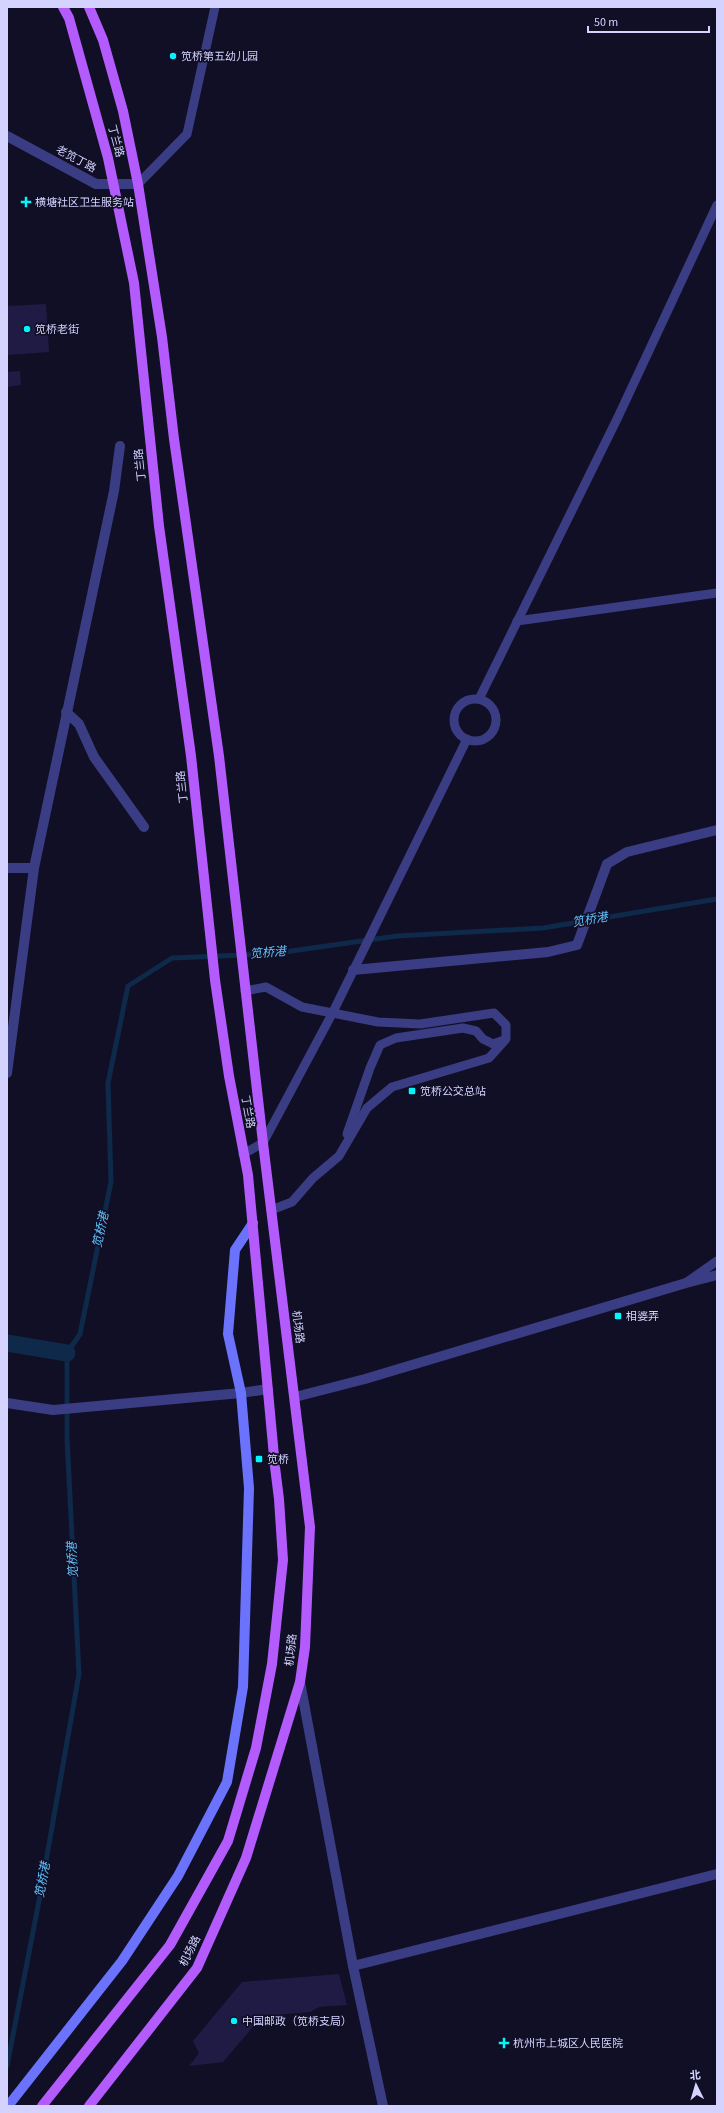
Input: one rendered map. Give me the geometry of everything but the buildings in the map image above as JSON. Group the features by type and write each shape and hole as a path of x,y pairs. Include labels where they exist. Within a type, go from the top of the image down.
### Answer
{"main road":[{"name":"丁兰路","path":"63,7 68,18 108,158 134,283 159,526 191,756 215,980 229,1076 243,1154"},
{"name":"丁兰路","path":"89,7 104,40 123,111 138,184 199,607 239,925 245,991 263,1143"},
{"name":"机场路","path":"89,2106 197,1968 246,1858 300,1682 305,1647 310,1527 263,1143"},
{"name":"机场路","path":"42,2106 170,1945 228,1841 256,1748 272,1664 283,1560 253,1223 243,1154"},
{"path":"8,2106 122,1961 178,1876 227,1782 243,1687 249,1488 241,1393 228,1334 234,1250 253,1223"}],"street":[{"name":"老笕丁路","path":"7,136 96,184 138,184"},
{"path":"7,1073 34,868 114,491 120,446"},
{"path":"66,712 80,724 94,758 144,827"},
{"path":"353,970 548,952 577,945 607,864 627,852 717,830"},
{"path":"7,868 34,868"},
{"path":"295,1397 366,1379 717,1275"},
{"path":"7,1403 60,1410 79,1409 268,1389"},
{"path":"300,1682 353,1966 383,2106"},
{"path":"353,1966 717,1874"}],"lane":[{"path":"138,184 187,134 215,7"},
{"path":"479,699 618,417 717,205"},
{"path":"517,621 717,593"},
{"path":"479,699 491,706 496,719 495,726 487,737 480,740 466,739 456,730 454,717 456,710 466,701 479,699"},
{"path":"243,1154 263,1143 332,1014 466,739"},
{"path":"245,991 266,987 302,1007 378,1022 420,1024 494,1013 506,1025 506,1039 490,1058 392,1087 367,1108 339,1156 314,1178 292,1202 271,1210"},
{"path":"339,1156 370,1068 380,1045 396,1038 463,1028 476,1031 483,1039 492,1044 506,1039"},
{"path":"686,1283 717,1261"}],"waterway":[{"name":"笕桥港","path":"7,2066 39,1901 79,1674 67,1438 67,1353 80,1334 111,1182 108,1083 128,986 172,958 270,954 397,936 543,928 717,899"},
{"path":"7,1343 67,1353"}],"place":[{"name":"笕桥第五幼儿园","path":"173,56"},
{"name":"横塘社区卫生服务站","path":"26,202"},
{"name":"笕桥老街","path":"27,329"},
{"name":"笕桥公交总站","path":"412,1091"},
{"name":"相婆弄","path":"618,1316"},
{"name":"笕桥","path":"259,1459"},
{"name":"中国邮政（笕桥支局）","path":"234,2021"},
{"name":"杭州市上城区人民医院","path":"504,2043"}]}
